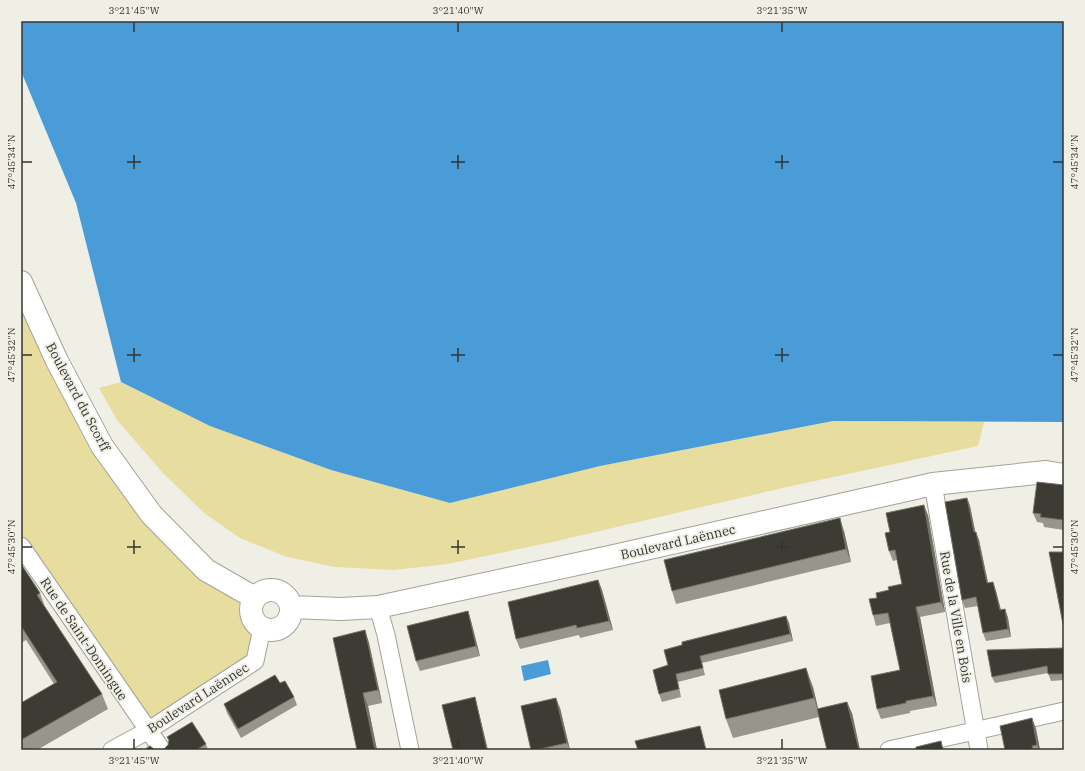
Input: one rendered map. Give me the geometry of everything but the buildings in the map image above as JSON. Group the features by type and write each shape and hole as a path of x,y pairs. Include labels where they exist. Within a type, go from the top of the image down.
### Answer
{"main road":[{"name":"Boulevard du Scorff","path":"21,282 57,361 102,446 151,514 206,570 254,598"},
{"name":"Boulevard Laënnec","path":"292,607 341,609 378,607 614,556 933,484 1046,472 1064,475"},
{"path":"271,590 281,592 288,598 292,607 291,615 288,621 283,627 276,630 262,628 255,623 251,615 251,606 254,598 262,592 271,590"}],"street":[{"name":"Rue de la Ville en Bois","path":"933,484 979,750"},
{"name":"Rue de Saint-Domingue","path":"21,546 162,750"},
{"path":"378,607 386,635 410,750"},
{"name":"Boulevard Laënnec","path":"112,750 148,730 254,661 262,628"},
{"path":"889,750 1064,711"}],"shaded area":[{"path":"21,282 102,446 251,606 254,619 262,628 255,661 149,730 21,546"},
{"path":"121,382 210,426 331,470 450,503 600,466 833,421 984,422 978,446 787,487 557,541 448,564 393,570 335,567 287,557 240,538 204,513 163,473 117,420 99,388"}],"water":[{"path":"21,21 1064,21 1064,422 833,421 600,466 450,503 331,470 210,426 121,382 76,203 21,71"},
{"path":"548,660 551,674 524,681 521,666"}]}
